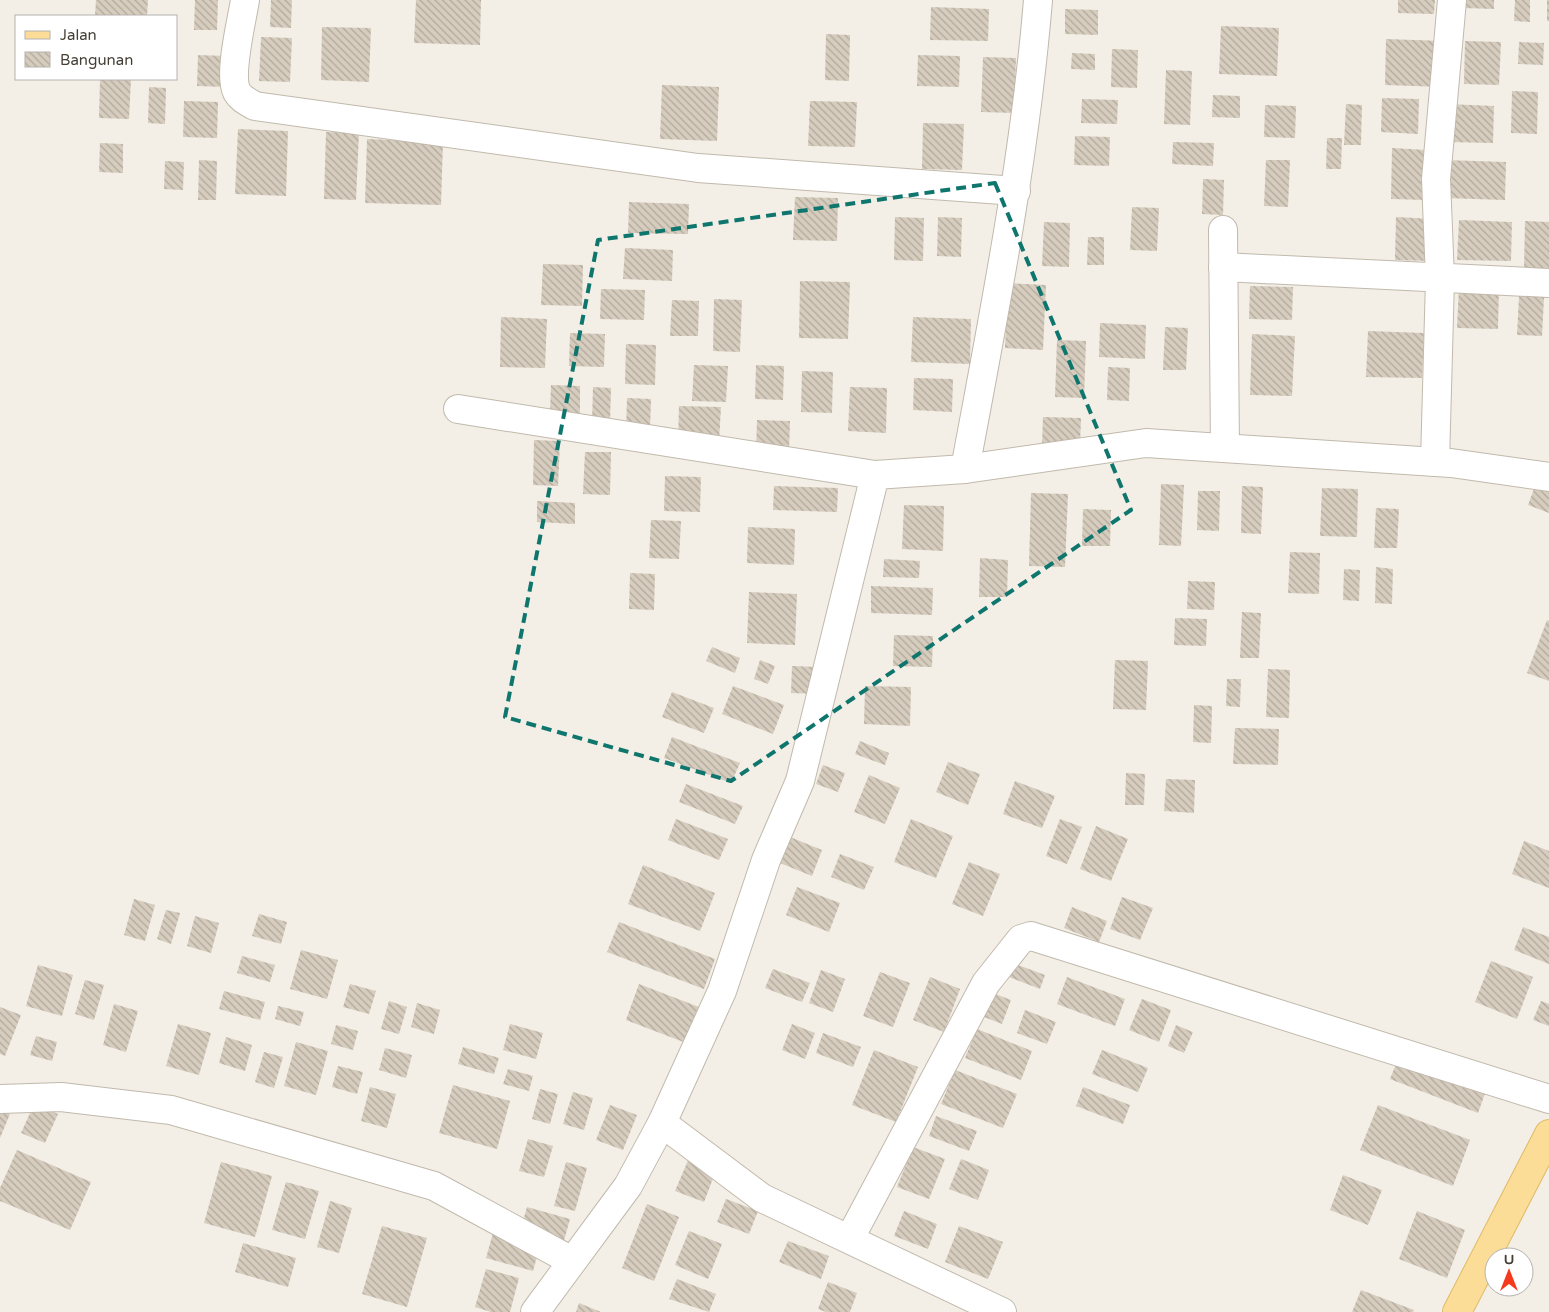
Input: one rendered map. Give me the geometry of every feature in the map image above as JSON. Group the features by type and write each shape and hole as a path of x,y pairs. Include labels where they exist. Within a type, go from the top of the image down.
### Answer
{"main road":[{"path":"1457,1312 1549,1134"}],"street":[{"path":"245,0 234,74 236,91 243,100 255,106 698,168 1016,191"},
{"path":"965,469 1016,191 1033,64 1038,0"},
{"path":"1435,462 1440,279 1436,179 1452,0"},
{"path":"1223,230 1226,448"},
{"path":"1223,267 1549,283"},
{"path":"458,409 875,475 965,469 1146,443 1435,462 1549,477"},
{"path":"535,1312 628,1186 662,1123 722,991 766,860 800,781 875,475"},
{"path":"850,1238 986,983 1021,939 1031,936 1549,1099"},
{"path":"0,1099 61,1097 180,1113 434,1186 572,1261"},
{"path":"662,1123 762,1198 850,1238 1002,1312"}],"highlighted area":[{"path":"995,183 1131,510 731,781 505,717 598,240"}],"building":[{"path":"96,0 148,0 147,15 95,15"},
{"path":"195,0 218,0 217,30 194,30"},
{"path":"271,0 292,0 291,28 270,27"},
{"path":"416,0 481,0 480,45 414,43"},
{"path":"1398,0 1435,0 1434,14 1398,13"},
{"path":"1462,0 1494,0 1494,9 1462,8"},
{"path":"1515,0 1530,0 1530,22 1514,21"},
{"path":"1547,0 1549,0 1549,21 1547,21"},
{"path":"931,7 989,9 988,41 930,40"},
{"path":"1065,9 1098,10 1098,35 1065,34"},
{"path":"1221,26 1279,28 1277,76 1219,74"},
{"path":"322,27 371,28 369,82 321,80"},
{"path":"826,34 850,35 849,81 825,80"},
{"path":"261,37 292,38 290,82 259,81"},
{"path":"1386,39 1444,41 1442,87 1385,85"},
{"path":"1465,41 1501,42 1499,85 1464,84"},
{"path":"1519,42 1544,43 1543,65 1518,64"},
{"path":"1112,49 1138,50 1137,88 1111,87"},
{"path":"1072,53 1095,54 1095,70 1071,69"},
{"path":"198,55 227,56 226,87 197,86"},
{"path":"918,55 960,56 959,87 917,86"},
{"path":"983,57 1016,58 1014,113 981,112"},
{"path":"1166,70 1192,71 1190,125 1164,124"},
{"path":"100,80 131,80 129,119 99,118"},
{"path":"662,85 719,87 717,141 660,139"},
{"path":"149,87 166,88 165,124 148,123"},
{"path":"1512,91 1538,92 1537,134 1511,133"},
{"path":"1213,95 1240,96 1240,118 1212,117"},
{"path":"1382,98 1419,99 1418,134 1381,132"},
{"path":"1082,99 1118,100 1117,124 1081,123"},
{"path":"184,101 218,102 217,138 183,137"},
{"path":"810,101 857,102 855,147 808,146"},
{"path":"1346,104 1362,105 1361,145 1344,145"},
{"path":"1447,104 1494,106 1493,143 1446,142"},
{"path":"1265,105 1296,106 1295,138 1264,137"},
{"path":"923,123 964,124 962,170 922,169"},
{"path":"238,129 288,131 286,196 235,194"},
{"path":"326,132 359,133 356,200 324,199"},
{"path":"1075,136 1110,137 1109,166 1074,165"},
{"path":"1327,138 1342,138 1341,169 1326,169"},
{"path":"367,139 443,142 441,205 365,203"},
{"path":"1173,142 1214,143 1213,166 1172,164"},
{"path":"100,143 123,144 123,173 99,172"},
{"path":"1392,148 1427,150 1425,200 1391,199"},
{"path":"199,160 217,161 216,200 198,200"},
{"path":"1266,160 1290,160 1288,207 1264,206"},
{"path":"1444,160 1506,162 1505,200 1443,198"},
{"path":"165,161 184,162 183,190 164,189"},
{"path":"1203,179 1224,180 1223,215 1202,214"},
{"path":"795,197 838,198 837,241 793,240"},
{"path":"629,202 689,204 688,234 628,233"},
{"path":"1132,207 1159,208 1157,251 1130,250"},
{"path":"895,217 924,218 923,261 894,260"},
{"path":"938,217 962,218 961,257 937,256"},
{"path":"1396,217 1433,219 1431,261 1395,260"},
{"path":"1459,220 1512,222 1511,261 1457,260"},
{"path":"1525,221 1549,222 1549,269 1524,268"},
{"path":"1044,222 1070,223 1069,267 1042,266"},
{"path":"1088,237 1104,237 1104,265 1087,265"},
{"path":"625,248 673,250 672,281 623,279"},
{"path":"543,264 583,265 582,306 541,305"},
{"path":"800,281 850,282 848,339 799,338"},
{"path":"1008,283 1046,285 1043,350 1005,348"},
{"path":"1250,286 1293,287 1292,320 1249,319"},
{"path":"1459,286 1499,287 1498,329 1457,328"},
{"path":"601,289 645,290 644,320 600,319"},
{"path":"1519,296 1544,297 1542,336 1517,335"},
{"path":"714,299 742,300 740,352 713,351"},
{"path":"672,300 699,301 698,336 670,336"},
{"path":"501,317 547,319 545,368 500,367"},
{"path":"913,317 971,319 970,364 911,362"},
{"path":"1100,323 1146,325 1145,359 1099,357"},
{"path":"1165,327 1188,328 1186,370 1163,370"},
{"path":"1368,331 1424,333 1422,378 1366,377"},
{"path":"570,333 605,334 604,367 569,366"},
{"path":"1252,334 1295,336 1292,396 1250,395"},
{"path":"1057,340 1086,341 1084,398 1055,397"},
{"path":"626,344 656,345 655,385 625,384"},
{"path":"694,365 728,366 726,402 692,401"},
{"path":"756,365 784,366 783,400 755,399"},
{"path":"1108,367 1130,368 1129,401 1107,400"},
{"path":"802,371 833,372 832,413 801,412"},
{"path":"914,378 953,379 952,412 913,410"},
{"path":"551,385 580,386 580,415 550,414"},
{"path":"593,387 611,388 610,423 592,422"},
{"path":"850,387 887,388 886,433 848,431"},
{"path":"627,398 651,399 650,431 626,431"},
{"path":"679,406 721,407 719,442 678,441"},
{"path":"1043,417 1081,418 1080,446 1042,444"},
{"path":"757,420 790,421 789,452 756,451"},
{"path":"534,440 560,441 558,486 533,485"},
{"path":"585,452 611,452 610,495 583,494"},
{"path":"665,476 701,477 700,512 664,511"},
{"path":"1161,484 1184,485 1181,546 1159,545"},
{"path":"774,486 838,488 837,512 773,510"},
{"path":"1242,486 1263,487 1261,534 1241,533"},
{"path":"1535,486 1549,491 1549,513 1528,505"},
{"path":"1322,488 1358,489 1357,537 1320,536"},
{"path":"1198,491 1220,491 1219,531 1197,530"},
{"path":"1031,493 1068,494 1065,567 1029,566"},
{"path":"537,501 575,503 575,524 537,522"},
{"path":"904,505 944,506 943,551 902,549"},
{"path":"1376,508 1399,509 1397,548 1374,548"},
{"path":"1083,509 1111,510 1110,546 1082,546"},
{"path":"651,520 681,521 679,559 649,558"},
{"path":"748,527 795,529 794,565 747,563"},
{"path":"1290,552 1320,553 1319,594 1288,593"},
{"path":"980,558 1008,560 1007,597 979,597"},
{"path":"884,559 920,561 919,578 883,577"},
{"path":"1376,567 1393,569 1392,604 1375,603"},
{"path":"1344,569 1360,570 1359,601 1343,600"},
{"path":"630,573 655,574 654,610 629,609"},
{"path":"1188,581 1215,582 1214,610 1187,609"},
{"path":"871,586 933,588 932,615 871,613"},
{"path":"749,592 797,594 795,645 747,643"},
{"path":"1242,612 1261,613 1259,658 1240,658"},
{"path":"1175,618 1207,619 1206,646 1174,645"},
{"path":"1547,620 1549,621 1549,681 1527,673"},
{"path":"894,635 933,636 932,667 893,666"},
{"path":"712,647 740,658 735,673 706,661"},
{"path":"760,660 775,666 768,684 754,679"},
{"path":"1115,660 1148,661 1146,710 1113,709"},
{"path":"792,666 818,667 817,694 791,693"},
{"path":"1268,669 1290,670 1289,718 1266,717"},
{"path":"1227,679 1241,679 1240,707 1226,706"},
{"path":"733,686 784,705 773,734 722,714"},
{"path":"865,686 911,687 910,726 864,724"},
{"path":"672,692 714,708 704,733 662,717"},
{"path":"1194,705 1212,706 1211,743 1193,742"},
{"path":"1235,728 1279,729 1278,765 1233,764"},
{"path":"672,737 740,763 731,783 664,758"},
{"path":"860,741 889,753 885,765 855,754"},
{"path":"948,762 980,774 968,805 936,792"},
{"path":"823,765 845,773 838,792 816,784"},
{"path":"1126,773 1145,774 1144,805 1125,805"},
{"path":"869,775 900,788 885,824 854,812"},
{"path":"1166,779 1195,780 1194,813 1164,811"},
{"path":"1015,781 1055,796 1042,828 1003,814"},
{"path":"686,784 743,806 735,824 679,802"},
{"path":"676,819 728,839 719,860 668,840"},
{"path":"911,819 953,836 936,878 894,862"},
{"path":"1060,819 1082,827 1067,864 1046,856"},
{"path":"1096,826 1128,839 1111,881 1080,869"},
{"path":"785,835 822,850 812,876 775,861"},
{"path":"1524,841 1549,851 1549,888 1512,874"},
{"path":"840,854 874,867 864,890 831,877"},
{"path":"969,862 1000,874 983,916 952,904"},
{"path":"643,865 715,893 700,931 628,904"},
{"path":"797,887 840,903 829,932 786,915"},
{"path":"1122,897 1153,908 1140,940 1110,929"},
{"path":"134,899 155,905 145,941 124,935"},
{"path":"1072,907 1107,921 1099,942 1064,928"},
{"path":"166,910 180,913 171,944 157,939"},
{"path":"259,914 287,922 281,944 252,936"},
{"path":"195,916 219,923 211,953 187,946"},
{"path":"619,922 715,959 704,989 607,952"},
{"path":"1523,927 1549,937 1549,964 1514,950"},
{"path":"301,950 338,960 327,999 290,989"},
{"path":"242,956 275,965 270,982 237,973"},
{"path":"1491,961 1533,977 1517,1019 1475,1002"},
{"path":"1015,964 1045,975 1040,989 1009,977"},
{"path":"38,965 73,975 62,1016 26,1006"},
{"path":"773,969 810,983 802,1002 765,988"},
{"path":"821,970 845,979 833,1012 809,1003"},
{"path":"880,972 910,983 893,1027 863,1016"},
{"path":"930,977 960,989 944,1032 913,1020"},
{"path":"1067,977 1125,999 1115,1026 1057,1004"},
{"path":"85,980 104,985 94,1020 75,1014"},
{"path":"350,984 376,991 369,1014 343,1007"},
{"path":"639,984 699,1007 686,1043 626,1020"},
{"path":"224,991 265,1002 260,1020 219,1009"},
{"path":"988,991 1011,1000 1002,1024 979,1015"},
{"path":"1142,999 1171,1010 1159,1042 1129,1030"},
{"path":"389,1001 407,1007 399,1034 381,1029"},
{"path":"1541,1001 1549,1004 1549,1026 1533,1020"},
{"path":"417,1003 440,1010 434,1034 411,1027"},
{"path":"114,1004 138,1011 126,1052 103,1045"},
{"path":"278,1006 304,1012 300,1026 275,1019"},
{"path":"0,1007 21,1015 5,1056 0,1054"},
{"path":"1025,1010 1056,1022 1047,1044 1017,1033"},
{"path":"178,1024 211,1033 199,1075 166,1066"},
{"path":"510,1024 543,1033 536,1059 503,1050"},
{"path":"792,1024 815,1033 805,1059 782,1050"},
{"path":"336,1025 358,1031 353,1050 331,1044"},
{"path":"1176,1025 1193,1032 1184,1053 1168,1046"},
{"path":"977,1029 1032,1051 1021,1080 965,1058"},
{"path":"823,1033 861,1047 853,1067 816,1053"},
{"path":"36,1036 57,1042 52,1061 30,1055"},
{"path":"226,1037 252,1045 245,1071 219,1063"},
{"path":"296,1042 328,1051 316,1095 284,1086"},
{"path":"463,1047 499,1058 494,1074 458,1064"},
{"path":"385,1048 412,1055 406,1078 379,1070"},
{"path":"874,1050 918,1067 896,1122 852,1105"},
{"path":"1102,1050 1148,1068 1138,1092 1092,1074"},
{"path":"264,1052 283,1057 274,1088 255,1082"},
{"path":"1400,1054 1487,1088 1478,1113 1390,1079"},
{"path":"338,1066 363,1072 357,1094 332,1087"},
{"path":"508,1069 533,1076 529,1091 503,1084"},
{"path":"955,1070 1017,1094 1003,1128 941,1104"},
{"path":"453,1085 510,1101 497,1149 439,1133"},
{"path":"370,1087 396,1094 387,1128 361,1121"},
{"path":"1083,1087 1130,1105 1123,1124 1076,1106"},
{"path":"540,1089 558,1094 550,1124 532,1119"},
{"path":"573,1092 593,1098 584,1130 563,1124"},
{"path":"34,1104 58,1114 45,1143 21,1133"},
{"path":"610,1105 637,1115 623,1150 596,1140"},
{"path":"1378,1105 1470,1140 1453,1186 1360,1150"},
{"path":"0,1110 10,1114 0,1138"},
{"path":"936,1116 977,1131 969,1151 929,1136"},
{"path":"528,1139 553,1146 544,1177 519,1171"},
{"path":"913,1147 945,1159 929,1199 897,1187"},
{"path":"17,1150 91,1182 70,1230 0,1201 0,1188"},
{"path":"689,1158 717,1168 704,1202 675,1191"},
{"path":"961,1159 989,1170 978,1200 949,1189"},
{"path":"221,1162 272,1176 255,1237 204,1223"},
{"path":"566,1162 587,1168 575,1211 554,1206"},
{"path":"1343,1175 1382,1190 1368,1225 1330,1210"},
{"path":"286,1182 319,1191 305,1239 272,1230"},
{"path":"726,1199 758,1211 749,1234 717,1222"},
{"path":"330,1201 352,1208 339,1253 317,1247"},
{"path":"647,1204 679,1217 654,1281 622,1268"},
{"path":"527,1207 570,1219 563,1244 520,1232"},
{"path":"904,1211 937,1224 928,1249 894,1236"},
{"path":"1417,1211 1465,1230 1447,1278 1399,1259"},
{"path":"382,1226 427,1238 407,1307 362,1294"},
{"path":"959,1226 1003,1242 988,1279 945,1262"},
{"path":"689,1231 722,1244 708,1279 675,1265"},
{"path":"493,1233 540,1246 533,1271 486,1258"},
{"path":"788,1241 829,1256 821,1279 779,1262"},
{"path":"243,1243 296,1258 288,1287 235,1272"},
{"path":"486,1269 519,1278 510,1312 491,1312 475,1307"},
{"path":"677,1279 716,1294 709,1312 669,1299"},
{"path":"828,1282 857,1293 850,1312 826,1312 818,1309"},
{"path":"1361,1290 1414,1310 1413,1312 1352,1312"},
{"path":"579,1303 601,1312 576,1312"}]}
